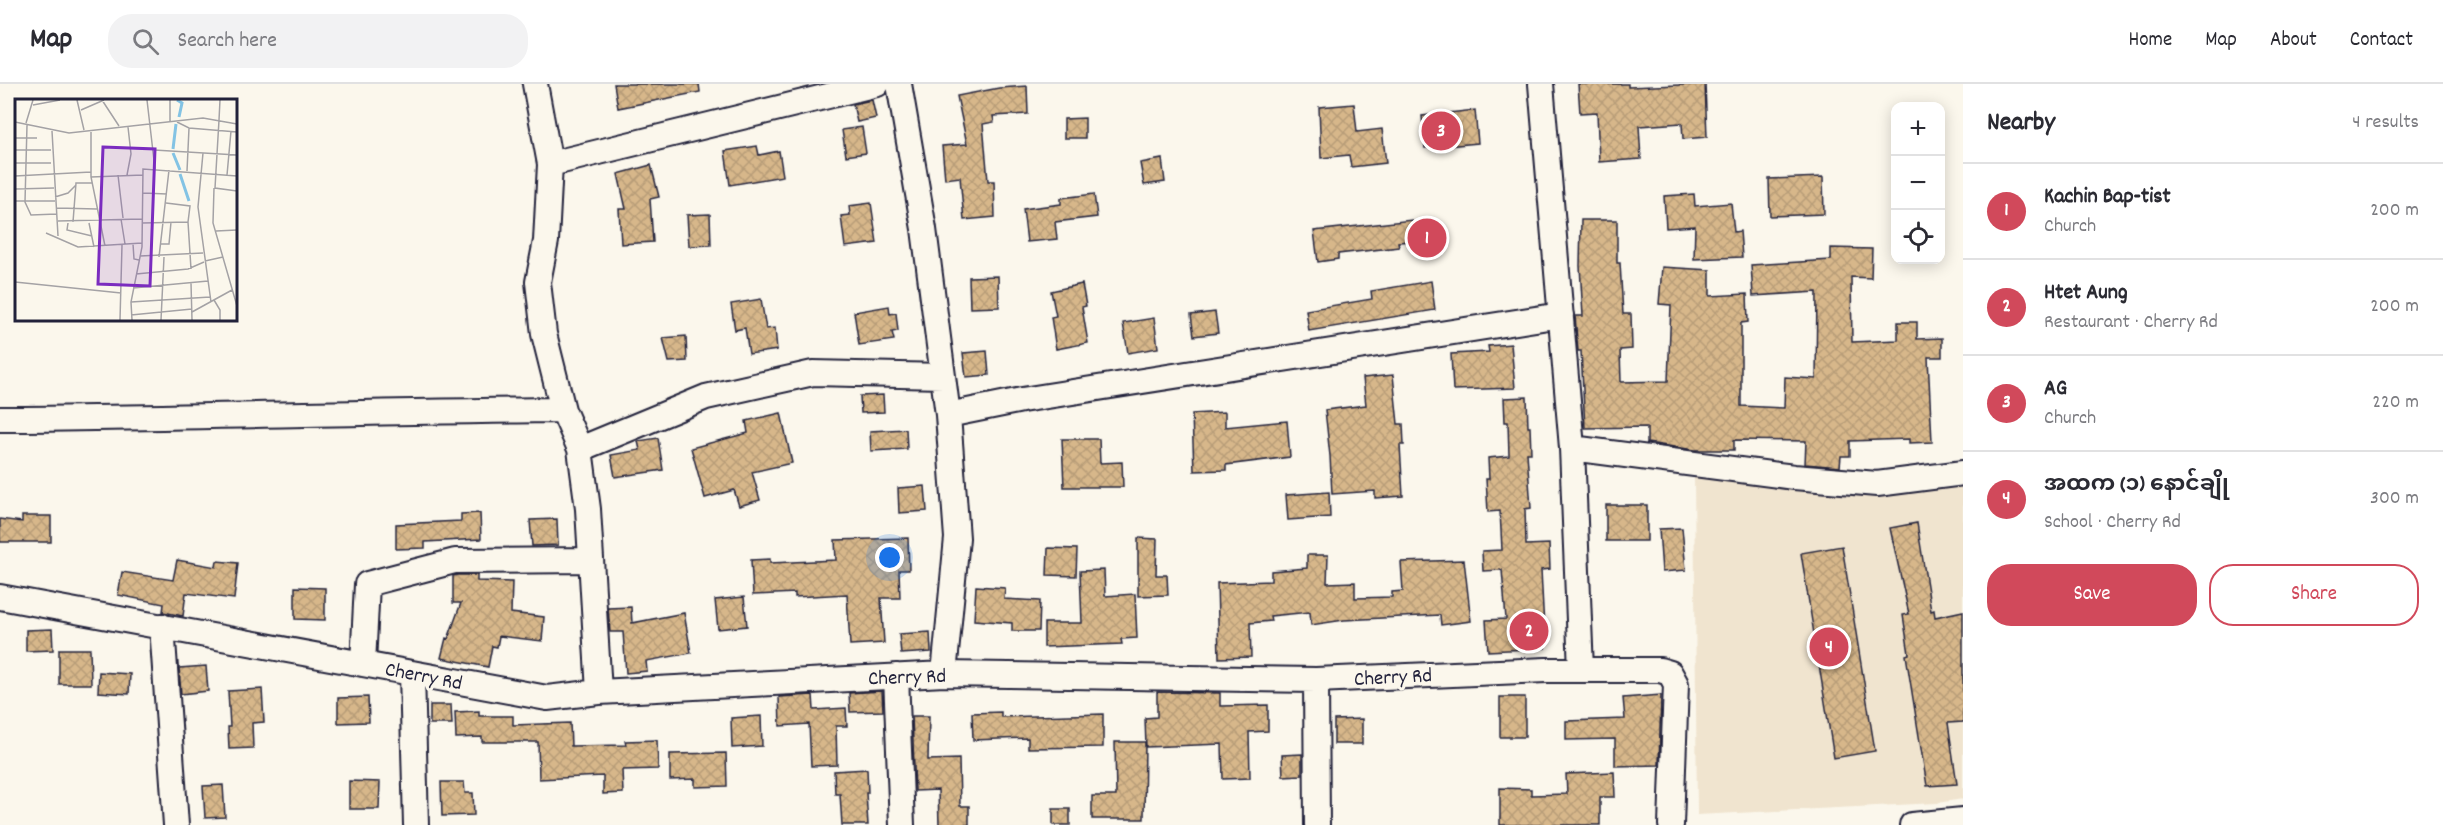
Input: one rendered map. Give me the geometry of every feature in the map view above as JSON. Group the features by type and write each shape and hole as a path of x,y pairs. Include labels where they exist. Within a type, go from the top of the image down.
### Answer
{"street":[{"path":"535,84 550,164 546,241 538,282 544,334 563,410 580,449 591,560 599,692"},
{"path":"550,164 877,84"},
{"path":"899,84 924,229 948,415 957,538 944,674"},
{"path":"1541,84 1572,448 1581,670"},
{"path":"948,415 1034,398 1562,315"},
{"path":"580,449 706,398 813,373 943,376"},
{"path":"0,419 563,410"},
{"path":"1572,448 1794,477 1877,484 1963,473"},
{"path":"363,664 367,584 455,561 591,560"},
{"name":"Cherry Rd","path":"0,597 547,698 599,692 944,674 1316,680 1546,670 1659,670 1670,674 1676,684 1671,825"},
{"path":"162,626 176,825"},
{"path":"412,673 416,825"},
{"path":"896,676 902,825"},
{"path":"1316,680 1317,825"},
{"path":"1912,825 1950,823"}],"shaded area":[{"path":"1694,476 1872,495 1963,481 1963,799 1937,803 1697,815"}],"building":[{"path":"614,84 699,84 700,92 618,108"},
{"path":"1578,84 1628,84 1628,87 1705,84 1707,137 1683,139 1682,123 1639,126 1641,159 1599,162 1597,112 1580,113"},
{"path":"1027,86 1028,114 993,116 994,122 983,124 988,181 994,181 995,217 964,220 960,177 945,179 942,146 967,144 957,96 999,88"},
{"path":"872,100 876,118 857,122 853,104"},
{"path":"1354,104 1357,132 1382,129 1386,163 1351,167 1349,155 1321,158 1319,107"},
{"path":"1475,110 1478,143 1425,148 1422,116"},
{"path":"1085,118 1085,138 1064,138 1064,119"},
{"path":"862,127 866,153 846,156 842,130"},
{"path":"757,146 759,155 779,151 783,176 730,185 725,151"},
{"path":"1162,159 1165,182 1144,185 1140,163"},
{"path":"651,165 659,197 650,199 653,242 621,244 619,209 626,209 618,174"},
{"path":"1823,177 1824,214 1770,216 1769,179"},
{"path":"1094,194 1097,217 1055,222 1057,239 1027,242 1023,209 1061,204 1061,198"},
{"path":"1694,194 1695,206 1731,203 1734,232 1740,231 1742,257 1694,259 1695,226 1666,228 1664,196"},
{"path":"871,203 877,243 845,247 841,216 850,215 849,206"},
{"path":"710,214 711,245 689,246 687,215"},
{"path":"1412,220 1413,241 1398,242 1399,247 1338,254 1338,259 1318,262 1314,231"},
{"path":"1581,220 1617,220 1617,263 1620,263 1623,314 1631,314 1632,349 1620,350 1621,382 1668,381 1671,305 1659,304 1662,267 1710,270 1710,296 1747,294 1748,322 1741,323 1741,406 1784,408 1785,377 1816,379 1817,292 1753,296 1751,265 1831,260 1831,248 1872,249 1871,278 1851,277 1852,342 1898,340 1898,322 1917,322 1917,339 1942,338 1942,357 1928,357 1932,442 1909,443 1909,439 1850,441 1850,456 1841,456 1840,467 1805,464 1806,441 1734,440 1734,450 1695,450 1647,443 1647,427 1585,428 1581,351 1578,351 1575,316 1583,316 1580,266"},
{"path":"998,276 999,307 970,308 969,277"},
{"path":"1431,281 1435,310 1309,331 1306,310 1372,299 1371,291"},
{"path":"1082,284 1086,306 1082,307 1088,343 1056,349 1051,317 1056,316 1051,291"},
{"path":"761,299 766,329 775,328 777,350 749,354 745,328 735,330 731,304"},
{"path":"889,306 890,314 896,313 898,331 892,332 894,340 859,345 854,312"},
{"path":"1215,312 1218,333 1194,336 1191,315"},
{"path":"1154,318 1158,348 1128,353 1123,323"},
{"path":"686,336 687,361 669,362 663,338"},
{"path":"1511,344 1515,388 1453,390 1451,354 1489,352 1488,346"},
{"path":"987,351 989,375 966,377 963,353"},
{"path":"1393,375 1398,424 1403,424 1404,445 1400,445 1403,496 1375,498 1375,491 1332,494 1325,410 1366,405 1363,378"},
{"path":"883,395 884,412 861,413 860,396"},
{"path":"1527,397 1531,453 1527,453 1531,508 1525,509 1526,545 1549,544 1550,569 1541,570 1545,648 1488,651 1486,620 1506,619 1502,570 1483,571 1482,551 1502,550 1500,511 1488,512 1486,479 1489,479 1488,458 1509,456 1508,422 1505,422 1504,398"},
{"path":"1225,412 1225,427 1287,421 1290,457 1226,465 1226,470 1194,471 1192,414"},
{"path":"781,413 792,463 752,472 760,500 739,506 734,490 705,498 691,448 748,433 746,421"},
{"path":"906,429 907,449 871,451 870,431"},
{"path":"658,438 663,470 615,477 611,455 640,450 638,441"},
{"path":"1062,439 1099,439 1100,463 1122,462 1123,487 1064,487"},
{"path":"925,486 927,511 899,513 898,488"},
{"path":"1329,492 1330,517 1288,520 1286,495"},
{"path":"1606,505 1647,505 1647,541 1606,541"},
{"path":"480,513 481,539 425,542 425,548 396,549 396,524 461,521 461,514"},
{"path":"22,516 51,516 51,542 0,542 0,519 22,522"},
{"path":"557,519 558,545 532,546 530,520"},
{"path":"1917,523 1931,611 1934,610 1935,617 1963,611 1963,722 1948,723 1957,784 1927,786 1906,655 1909,654 1903,615 1909,614 1890,528"},
{"path":"1682,528 1686,570 1662,572 1659,529"},
{"path":"908,538 909,570 899,570 900,598 881,598 884,643 850,645 847,594 795,597 795,593 753,595 751,560 770,559 770,563 836,560 835,540"},
{"path":"1138,538 1157,539 1156,575 1167,575 1168,595 1138,596"},
{"path":"1842,546 1875,751 1834,758 1801,553"},
{"path":"1048,548 1077,549 1076,576 1047,575"},
{"path":"1307,555 1328,555 1327,583 1355,582 1355,598 1392,597 1392,592 1403,591 1401,562 1464,560 1471,621 1441,625 1440,615 1344,620 1311,625 1310,612 1270,616 1271,621 1250,623 1251,657 1219,658 1217,583 1271,581 1271,571 1307,568"},
{"path":"177,560 216,567 217,561 238,563 234,599 186,593 183,616 163,612 164,604 118,595 122,572 173,580"},
{"path":"1104,570 1105,596 1135,594 1137,638 1121,639 1122,644 1044,647 1044,623 1082,623 1080,571"},
{"path":"477,575 477,581 512,582 511,613 544,617 542,641 499,636 497,647 492,646 488,667 441,658 446,638 448,639 461,603 453,603 453,576"},
{"path":"976,586 1005,588 1004,599 1040,601 1039,631 1012,631 1012,623 974,620"},
{"path":"295,587 325,588 325,620 295,619"},
{"path":"744,597 747,626 718,629 715,600"},
{"path":"631,607 632,623 684,613 691,653 646,661 647,671 626,673 623,632 610,632 608,608"},
{"path":"52,629 53,650 26,651 26,630"},
{"path":"930,632 931,652 901,654 899,634"},
{"path":"59,649 90,649 91,684 59,684"},
{"path":"206,666 208,691 181,694 179,668"},
{"path":"99,672 130,674 129,694 98,692"},
{"path":"262,689 264,722 252,723 253,748 229,749 228,691"},
{"path":"882,691 883,711 850,712 849,693"},
{"path":"1157,692 1220,693 1220,706 1268,705 1268,731 1249,732 1250,778 1223,779 1222,744 1146,747 1145,718 1157,717"},
{"path":"813,695 814,710 846,708 847,726 836,726 837,765 811,766 809,724 780,726 779,697"},
{"path":"1661,695 1659,765 1615,766 1615,739 1566,740 1566,721 1625,719 1623,698"},
{"path":"368,697 369,722 338,723 338,698"},
{"path":"1500,697 1525,697 1525,737 1500,737"},
{"path":"430,705 451,705 452,724 430,724"},
{"path":"479,711 479,716 513,716 513,725 570,723 571,746 626,745 625,741 657,740 658,769 622,770 623,793 603,794 603,776 539,779 538,742 482,742 482,737 456,738 455,712"},
{"path":"1001,712 1001,717 1103,714 1103,747 1028,748 1028,738 973,740 972,713"},
{"path":"761,716 762,746 732,748 731,718"},
{"path":"912,716 929,716 928,760 959,759 960,806 969,806 969,825 939,825 938,790 915,791"},
{"path":"1362,719 1362,744 1334,744 1334,720"},
{"path":"1115,742 1145,742 1144,819 1092,819 1092,796 1116,796"},
{"path":"726,753 727,786 695,787 695,779 670,780 670,754"},
{"path":"1302,754 1302,775 1283,776 1282,755"},
{"path":"867,769 868,825 842,825 840,794 835,794 834,771"},
{"path":"1614,772 1615,797 1600,797 1600,825 1500,825 1500,788 1531,789 1531,795 1567,794 1566,774"},
{"path":"349,781 380,782 379,809 349,809"},
{"path":"441,782 464,782 465,793 473,793 474,815 442,816"},
{"path":"223,785 225,817 205,818 203,786"},
{"path":"1053,809 1070,809 1070,825 1053,825"}],"place":[{"name":"AG","path":"1441,131"},
{"name":"Kachin Bap-tist","path":"1427,238"},
{"name":"Htet Aung","path":"1529,631"},
{"name":"အထက (၁) နောင်ချို","path":"1829,647"}]}
